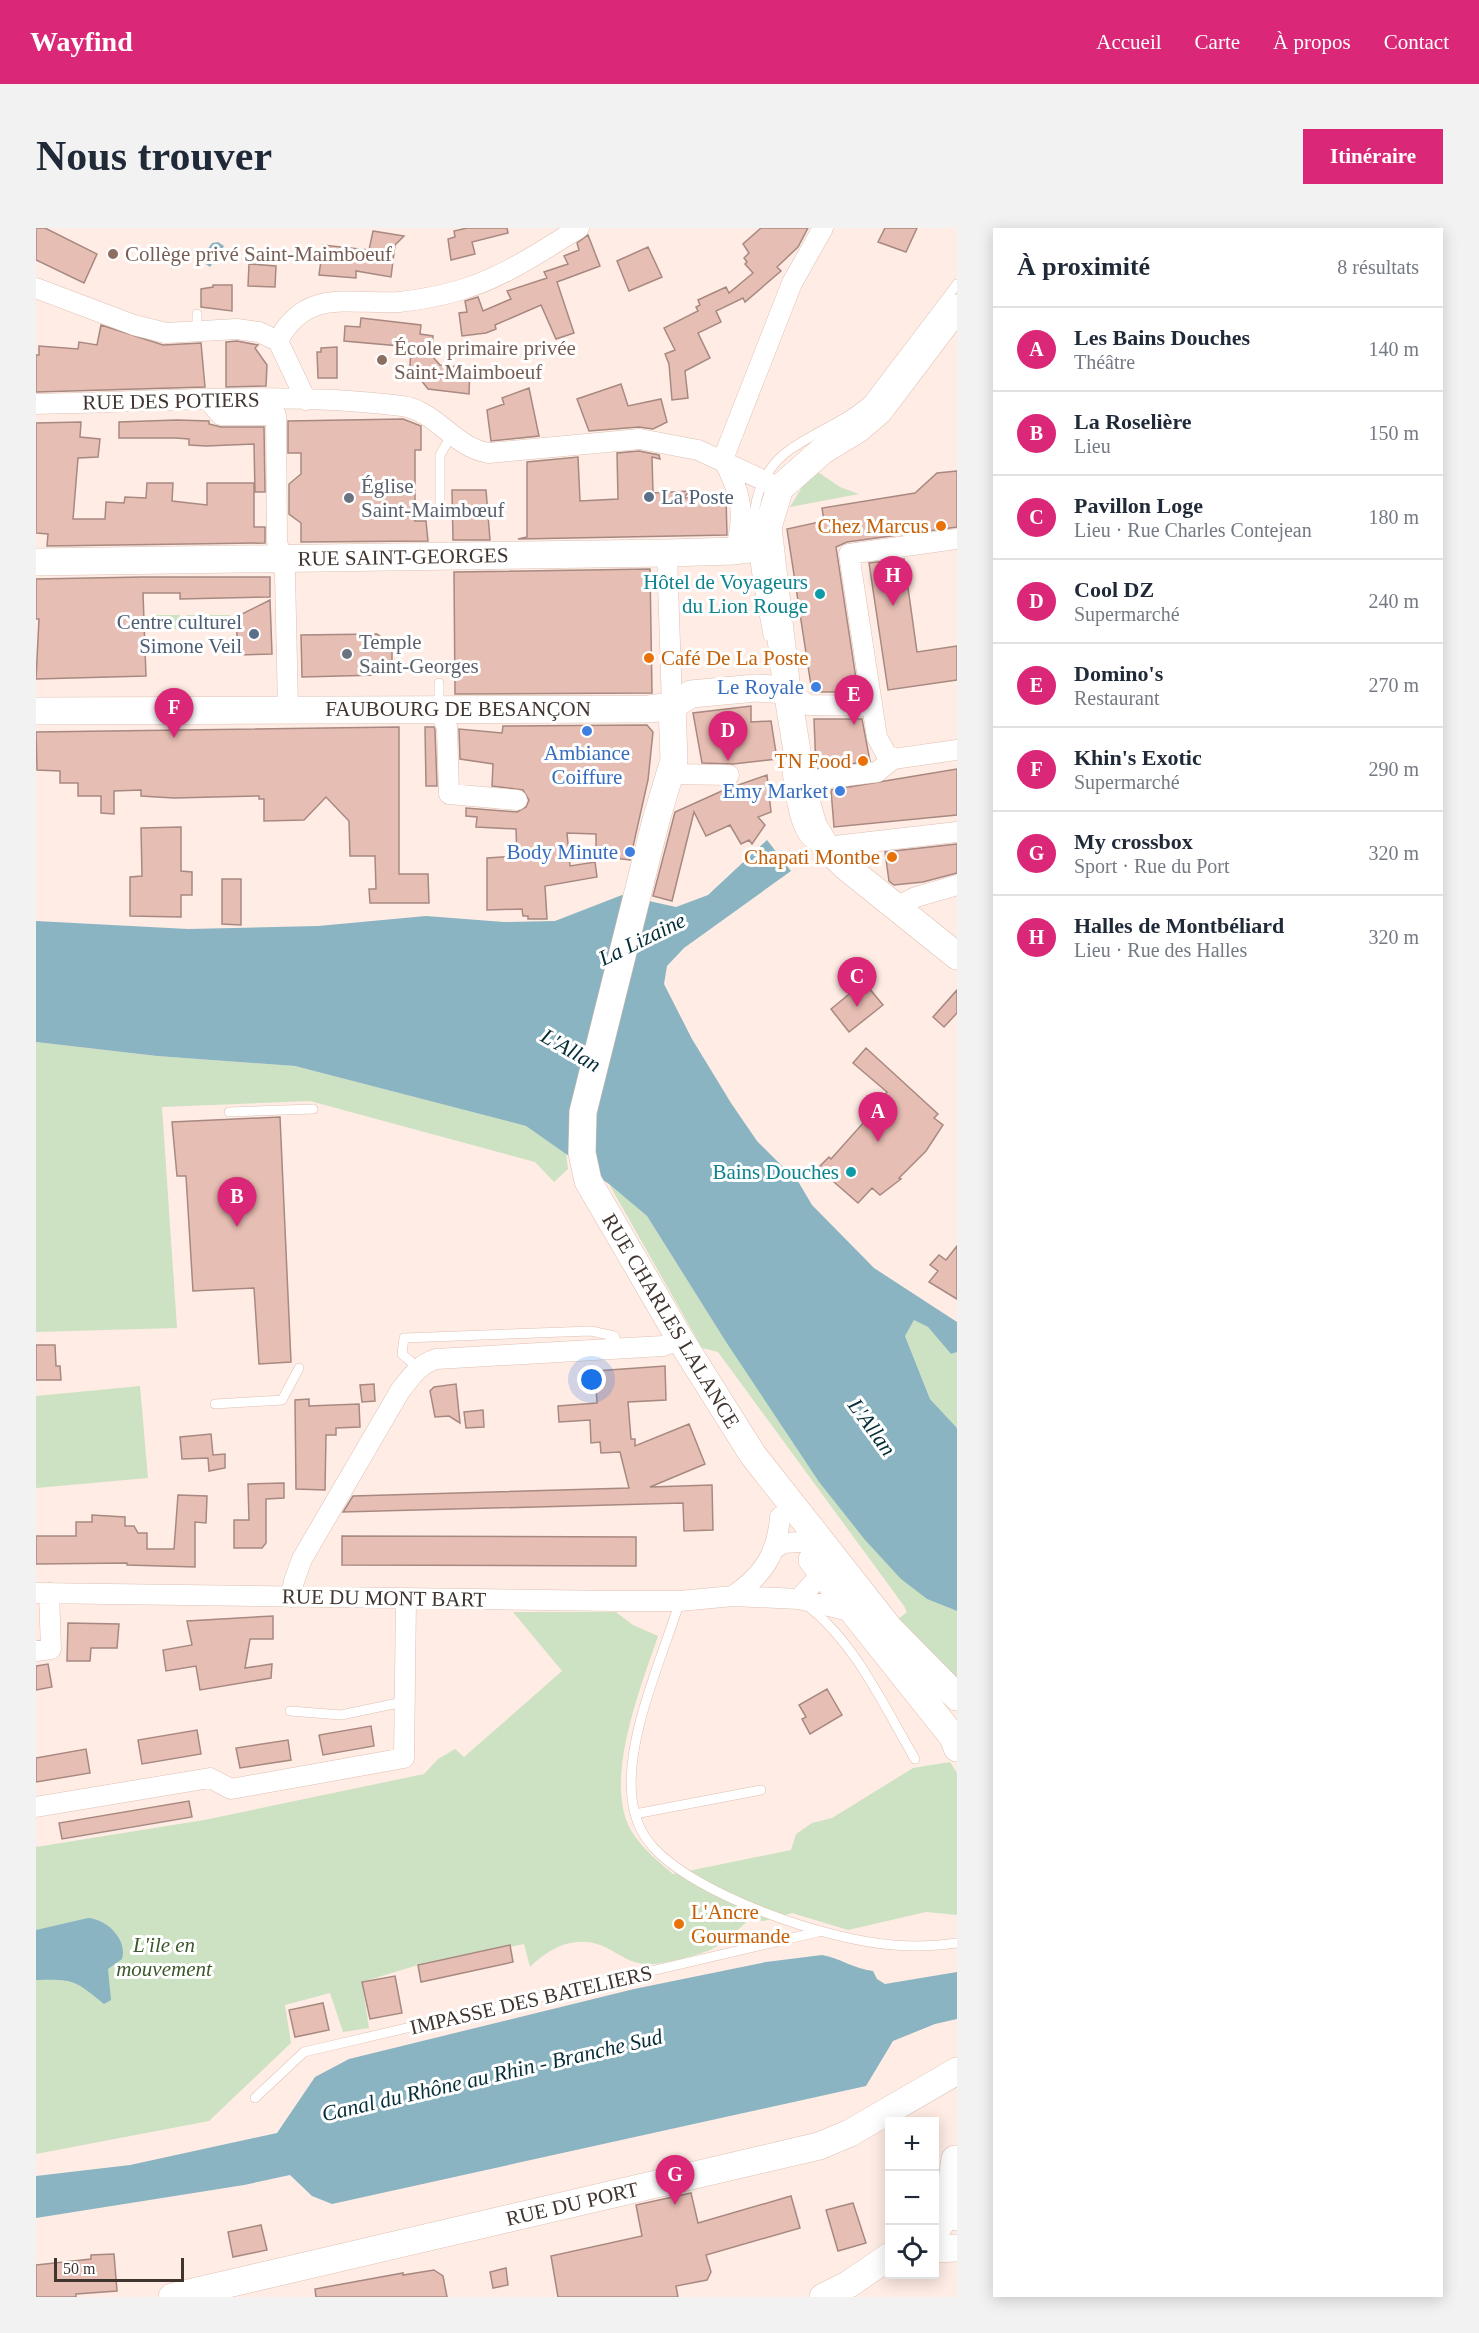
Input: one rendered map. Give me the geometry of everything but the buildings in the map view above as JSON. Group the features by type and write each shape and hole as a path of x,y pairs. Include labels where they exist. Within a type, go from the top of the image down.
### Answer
{"main road":[{"path":"957,308 879,411 858,429 772,484 768,527 753,549 779,690 813,825 826,847 957,956"},
{"name":"RUE SAINT-GEORGES","path":"36,562 282,560 753,549"},
{"name":"FAUBOURG DE BESANÇON","path":"36,711 288,709 439,697 649,709 672,705 691,694 756,687 779,690"},
{"path":"672,705 674,760 672,774"},
{"name":"RUE CHARLES LALANCE","path":"672,774 656,820 583,1112 582,1153 590,1186 680,1339 753,1455 801,1553 880,1633 956,1742"},
{"name":"RUE CHARLES LALANCE","path":"753,1455 780,1517 801,1553 850,1611 957,1697"},
{"name":"RUE DU PORT","path":"172,2297 819,2146 850,2133 957,2071"},
{"path":"939,2225 949,2208 956,2156"},
{"path":"939,2249 957,2248"},
{"path":"823,2297 849,2284 885,2259"},
{"path":"863,2297 889,2279"}],"street":[{"path":"278,341 299,316 312,307 335,300 399,302 458,291 500,276 579,228"},
{"path":"753,549 742,528 741,506 736,483 723,459 792,283 824,228"},
{"path":"36,288 134,325 166,333 197,322 259,332 278,341 306,400"},
{"name":"RUE DES POTIERS","path":"36,404 306,400 405,406 425,414 473,451 489,453 640,439 698,450 723,459 772,484"},
{"path":"209,401 221,415 276,415 278,541 285,574 288,709"},
{"path":"893,759 886,754 877,737 849,554 957,539"},
{"path":"667,552 672,705"},
{"name":"FAUBOURG DE BESANÇON","path":"779,690 808,705 871,706"},
{"path":"439,697 447,727 449,794 517,800"},
{"path":"804,794 818,790 821,779 876,772 893,759 957,750"},
{"path":"672,774 729,775"},
{"path":"826,847 957,832"},
{"path":"896,907 916,897 957,885"},
{"path":"291,1598 302,1559 400,1391 418,1368 436,1359 621,1350 663,1346 680,1339"},
{"path":"732,1596 801,1553"},
{"path":"801,1553 815,1581 790,1598 772,1583 801,1553"},
{"path":"36,1651 51,1649 43,1593"},
{"name":"RUE DU MONT BART","path":"43,1593 291,1598 680,1601 732,1596 790,1598 850,1611"},
{"path":"36,1807 210,1778 231,1789 404,1758 406,1599"}],"lane":[{"path":"772,484 788,451 854,414 869,400 957,284"},
{"path":"440,506 440,455 451,436"},
{"path":"753,549 769,646"},
{"path":"785,760 790,796 804,839 814,847 826,847"},
{"path":"229,1112 313,1109"},
{"path":"418,1368 402,1354 404,1338 591,1331 614,1336 621,1350"},
{"path":"215,1404 282,1400 299,1368"},
{"path":"790,1598 828,1622 845,1643 915,1759"},
{"path":"680,1601 636,1740 631,1773 635,1814 652,1847 681,1871 740,1902 822,1931 892,1945 957,1943"},
{"path":"290,1711 341,1715 403,1702"},
{"path":"635,1814 761,1790"},
{"name":"IMPASSE DES BATELIERS","path":"255,2098 304,2052 822,1931"}],"green space":[{"path":"818,472 840,487 859,494 790,507 804,484"},
{"path":"154,615 180,615 180,629 154,630"},
{"path":"186,615 230,615 231,629 187,630"},
{"path":"36,1042 157,1056 295,1066 526,1126 566,1153 568,1169 554,1182 535,1162 310,1101 162,1107 177,1328 36,1332"},
{"path":"609,1184 647,1216 726,1342 819,1482 865,1540 902,1579 927,1599 957,1611 957,1683 898,1619 907,1612 904,1606 718,1352 702,1348"},
{"path":"914,1319 928,1327 951,1354 957,1352 957,1428 930,1399 905,1336"},
{"path":"140,1386 148,1478 36,1488 36,1396"},
{"name":"L'ile en mouvement","path":"513,1612 616,1612 633,1625 658,1636 627,1737 622,1764 621,1791 625,1815 634,1835 647,1851 673,1874 791,1850 796,1834 812,1823 832,1818 913,1768 950,1762 957,1773 957,1915 926,1912 848,1930 792,1913 764,1921 750,1919 726,1940 710,1950 657,1964 636,1962 600,1945 580,1942 553,1949 530,1967 524,1944 418,1965 362,1982 369,2028 343,2032 330,1993 285,2005 291,2043 209,2121 36,2154 36,1847 204,1820 424,1774 438,1759 455,1749 464,1757 562,1671"}],"water":[{"path":"218,242 224,246 210,267 200,260 212,243"},
{"path":"767,840 791,871 684,948 667,966 664,984 692,1039 731,1103 757,1141 799,1183 812,1205 874,1268 957,1322 957,1352 951,1354 928,1327 914,1320 905,1336 930,1399 957,1428 957,1611 927,1599 901,1579 865,1540 819,1482 726,1342 647,1216 609,1184 526,1126 295,1066 157,1056 36,1042 36,921 188,929 318,926 426,916 504,922 555,921 622,895 676,907 708,895"},
{"path":"88,1918 108,1926 122,1944 122,1959 108,1969 111,2000 104,2004 73,1983 59,1980 36,1980 36,1930"},
{"name":"Canal du Rhône au Rhin - Branche Sud","path":"822,1955 873,1971 877,1979 885,1984 957,1972 957,2019 935,2024 893,2041 866,2086 332,2204 312,2196 290,2175 244,2185 36,2218 36,2176 130,2165 277,2133 315,2077 349,2059 634,1989 766,1962"}],"place":[{"name":"Collège privé Saint-Maimboeuf","path":"113,254"},
{"name":"École primaire privée Saint-Maimboeuf","path":"382,360"},
{"name":"La Poste","path":"649,497"},
{"name":"Église Saint-Maimbœuf","path":"349,498"},
{"name":"Chez Marcus","path":"941,526"},
{"name":"Hôtel de Voyageurs du Lion Rouge","path":"820,594"},
{"name":"Halles de Montbéliard","path":"893,606"},
{"name":"Centre culturel Simone Veil","path":"254,634"},
{"name":"Temple Saint-Georges","path":"347,654"},
{"name":"Café De La Poste","path":"649,658"},
{"name":"Le Royale","path":"816,687"},
{"name":"Domino's","path":"854,725"},
{"name":"Ambiance Coiffure","path":"587,731"},
{"name":"Khin's Exotic","path":"174,738"},
{"name":"Cool DZ","path":"728,761"},
{"name":"TN Food","path":"863,761"},
{"name":"Emy Market","path":"840,791"},
{"name":"Body Minute","path":"630,852"},
{"name":"Chapati Montbe","path":"892,857"},
{"name":"Pavillon Loge","path":"857,1007"},
{"name":"Les Bains Douches","path":"878,1142"},
{"name":"Bains Douches","path":"851,1172"},
{"name":"La Roselière","path":"237,1227"},
{"name":"L'Ancre Gourmande","path":"679,1924"},
{"name":"My crossbox","path":"675,2205"}],"water label":[{"name":"La Lizaine","path":"642,939"},
{"name":"L'Allan","path":"571,1050"},
{"name":"L'Allan","path":"872,1427"}]}
